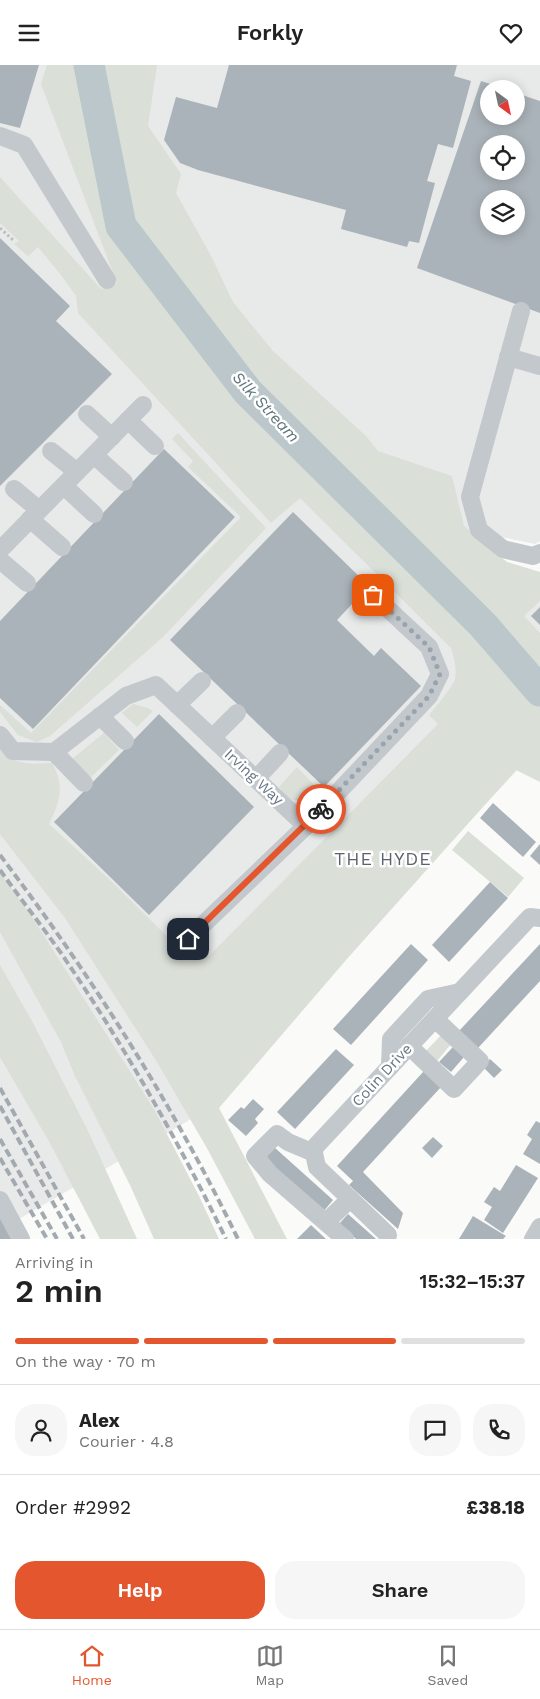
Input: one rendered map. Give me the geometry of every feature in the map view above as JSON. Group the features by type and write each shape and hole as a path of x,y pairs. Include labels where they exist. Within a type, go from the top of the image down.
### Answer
{"street":[{"path":"0,136 24,145 107,279"},
{"path":"521,311 470,497 479,530 485,535 503,549 533,556 540,553"},
{"path":"508,357 540,366"},
{"path":"27,583 1,549 143,405"},
{"path":"87,415 112,437"},
{"path":"128,420 155,446"},
{"path":"51,451 77,472"},
{"path":"94,455 124,483"},
{"path":"64,486 94,514"},
{"path":"14,489 62,547"},
{"path":"188,939 306,826 429,696 440,674 429,647 373,595"},
{"path":"177,705 202,681"},
{"name":"Irving Way","path":"54,752 126,696 156,685 306,826"},
{"path":"212,738 237,713"},
{"path":"100,716 126,741"},
{"path":"0,735 14,751 54,752 84,783"},
{"path":"256,779 280,753"},
{"name":"Colin Drive","path":"314,1153 315,1147 408,1046 535,917"},
{"path":"390,1067 392,1039 428,999 460,992"},
{"path":"408,1046 454,1089 480,1061 435,1019"},
{"path":"345,1239 270,1174 255,1156 277,1134 288,1142 314,1153 317,1167 388,1235"},
{"path":"326,1222 350,1199"},
{"path":"0,1200 21,1239"},
{"path":"532,1239 540,1227"}],"path":[{"path":"0,228 13,240"}],"shaded area":[{"path":"0,65 540,65 540,541 535,544 501,537 469,550 540,746 188,1121 0,1230"},
{"path":"47,65 157,65 148,126 181,174 176,193 210,254 233,302 273,351 366,436 378,451 452,476 464,526 507,562 540,572 540,601 524,616 540,633 540,782 516,770 346,960 219,1108 287,1239 255,1239 208,1150 157,1062 65,918 0,834 0,750 12,759 24,763 52,763 59,779 60,793 49,824 111,881 188,957 197,947 209,956 438,724 429,715 447,693 455,679 454,659 451,648 300,498 271,523 78,313 76,296 38,247 28,256 14,244 19,241 0,223 0,177 101,289 117,283 41,84"},
{"path":"178,433 266,528 163,637 50,736 37,742 18,735 0,712 0,705 31,733 241,517 188,467 193,461 172,439"},
{"path":"540,598 540,651 514,622"},
{"path":"133,704 153,711 137,727 122,713"},
{"path":"104,733 119,750 91,777 72,759"},
{"path":"297,767 319,790 309,801 290,800 279,787"},
{"path":"468,831 524,878 508,897 452,850"},
{"path":"0,873 32,917 155,1111 219,1239 154,1239 130,1185 75,1076 61,1042 0,932"},
{"path":"0,965 33,1023 89,1133 137,1239 100,1239 50,1143 0,1057"},
{"path":"442,1034 452,1043 437,1061 426,1051"}],"building":[{"path":"0,65 39,65 20,128 0,123"},
{"path":"229,65 457,65 454,76 471,81 453,148 438,144 427,181 435,183 419,243 409,241 407,247 341,229 346,210 198,170 180,163 164,140 176,97 217,108"},
{"path":"480,84 480,125 525,125 525,96 540,101 540,313 417,268"},
{"path":"0,238 70,306 56,321 112,374 0,486"},
{"path":"164,449 235,517 33,729 0,698 0,621"},
{"path":"293,512 369,586 337,620 374,656 381,648 421,686 324,787 170,640"},
{"path":"540,607 540,625 531,616"},
{"path":"159,714 254,807 149,915 54,822"},
{"path":"493,803 536,842 523,857 480,818"},
{"path":"540,844 540,865 530,856"},
{"path":"490,882 508,898 449,962 432,945"},
{"path":"411,944 428,960 351,1045 333,1029"},
{"path":"540,944 540,981 478,1048 459,1031"},
{"path":"453,1047 464,1057 451,1072 439,1062"},
{"path":"336,1049 354,1065 295,1129 277,1112"},
{"path":"490,1059 502,1070 494,1078 483,1067"},
{"path":"424,1071 441,1087 363,1172 403,1213 398,1229 349,1185 353,1181 337,1166"},
{"path":"253,1099 264,1109 255,1119 258,1123 246,1136 228,1120 241,1107 244,1109"},
{"path":"536,1121 540,1123 540,1164 523,1154 532,1139 527,1135"},
{"path":"433,1137 443,1146 432,1158 422,1148"},
{"path":"274,1147 333,1200 323,1212 264,1158"},
{"path":"516,1165 538,1178 503,1233 484,1220 492,1207 484,1202 494,1187 500,1191"},
{"path":"0,1209 16,1239 0,1239"},
{"path":"348,1214 376,1239 356,1239 339,1224"},
{"path":"473,1216 506,1236 503,1239 459,1239"},
{"path":"311,1225 326,1239 297,1239"}],"waterway":[{"name":"Silk Stream","path":"89,65 121,226 248,392 483,625 540,691"}],"railway":[{"path":"0,855 34,900 98,993 158,1089 213,1188 238,1239"},
{"path":"0,870 61,953 128,1057 189,1165 226,1239"},
{"path":"0,1088 84,1239"},
{"path":"0,1106 73,1239"},
{"path":"0,1139 57,1239"},
{"path":"0,1158 47,1239"}],"way so far":[{"path":"321,809 429,696 440,674 429,647 373,595"}],"district":[{"name":"THE HYDE","path":"383,858"}],"route":[{"path":"188,939 306,826 321,809"}]}
